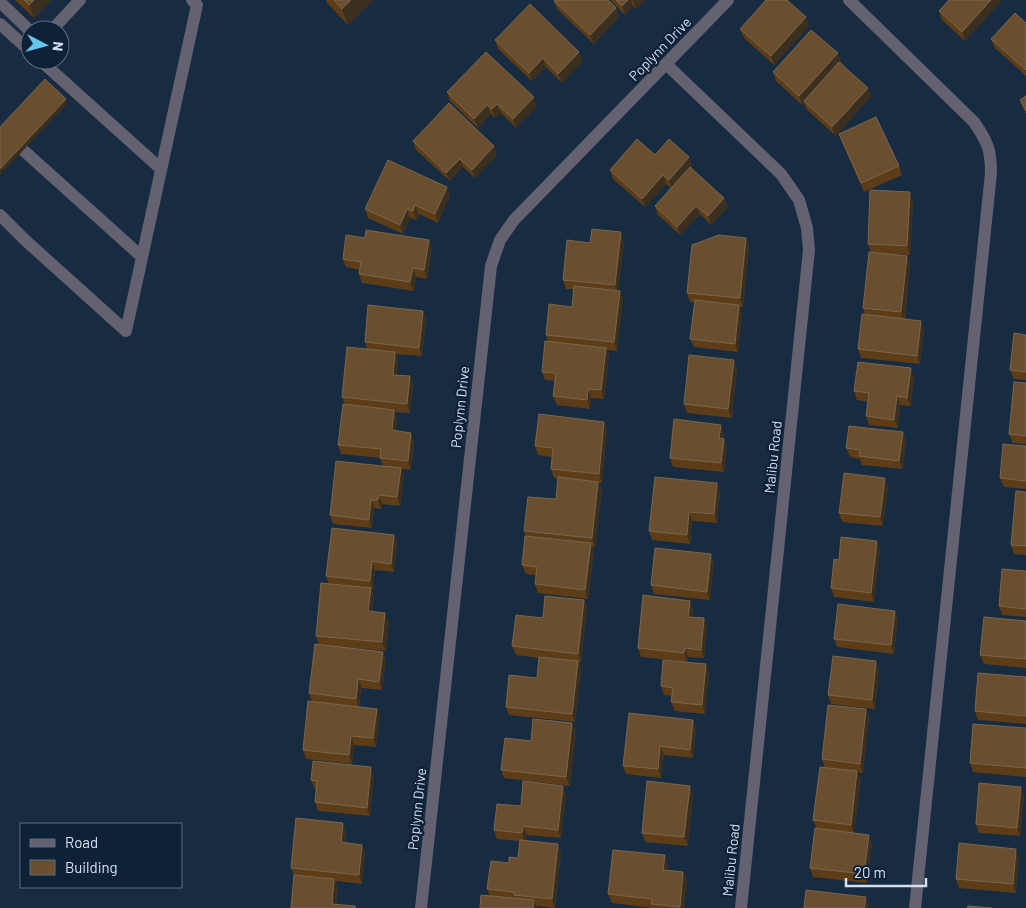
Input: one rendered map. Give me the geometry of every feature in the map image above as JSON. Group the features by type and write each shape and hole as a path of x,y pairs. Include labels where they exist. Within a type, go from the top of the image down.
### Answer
{"street":[{"path":"61,20 80,0"},
{"path":"0,216 126,331 196,5 192,0"},
{"name":"Poplynn Drive","path":"421,908 491,266 500,240 514,220 728,0"},
{"path":"849,0 974,122 984,137 991,154 991,173 915,908"},
{"path":"0,2 20,21"},
{"path":"0,24 20,42"},
{"name":"Malibu Road","path":"666,64 781,174 799,200 809,243 741,908"},
{"path":"51,70 161,169"},
{"path":"23,150 142,257"}],"building":[{"path":"24,0 34,0 29,5"},
{"path":"334,0 351,0 342,9"},
{"path":"555,0 608,0 616,8 590,35"},
{"path":"616,0 628,0 622,6"},
{"path":"766,0 787,0 806,17 771,56 740,29"},
{"path":"949,0 991,0 962,32 939,11"},
{"path":"530,4 579,52 558,74 543,58 529,73 495,40"},
{"path":"1015,13 1026,23 1026,70 991,39"},
{"path":"811,30 838,53 799,96 773,72"},
{"path":"486,52 534,97 513,119 497,104 492,109 487,105 474,119 447,92"},
{"path":"839,62 868,88 832,127 804,101"},
{"path":"45,79 66,99 0,169 0,127"},
{"path":"1026,96 1026,111 1020,100"},
{"path":"449,103 494,146 472,170 460,159 446,173 413,141"},
{"path":"876,117 899,166 861,183 839,134"},
{"path":"637,139 655,155 669,139 689,157 669,180 663,175 642,199 610,170"},
{"path":"388,160 447,187 435,214 415,205 413,211 407,209 400,225 365,209"},
{"path":"690,167 724,198 708,216 696,206 677,227 655,206"},
{"path":"870,190 910,192 907,246 868,244"},
{"path":"592,229 621,232 615,285 563,280 567,240 590,243"},
{"path":"366,230 429,240 424,270 413,268 410,282 359,274 361,262 343,259 346,235 365,238"},
{"path":"719,235 746,238 740,298 687,293 692,245"},
{"path":"869,252 907,256 901,312 863,308"},
{"path":"574,286 620,291 614,342 546,335 549,304 572,307"},
{"path":"695,300 739,305 735,344 690,339"},
{"path":"368,305 423,311 419,348 365,342"},
{"path":"862,314 921,321 917,356 858,349"},
{"path":"1014,333 1026,335 1026,372 1010,370"},
{"path":"545,341 606,348 601,390 588,389 587,400 553,396 556,373 542,372"},
{"path":"347,347 395,352 393,375 410,376 407,404 342,397"},
{"path":"689,355 734,360 728,409 684,404"},
{"path":"858,362 911,368 907,398 897,396 894,420 866,416 869,393 854,391"},
{"path":"1014,382 1026,383 1026,436 1009,434"},
{"path":"343,404 394,410 392,430 411,433 408,461 380,458 381,449 338,445"},
{"path":"539,414 604,422 599,474 551,469 553,448 535,446"},
{"path":"674,419 721,425 719,438 724,439 721,463 670,458"},
{"path":"849,426 903,432 899,461 859,456 860,450 846,448"},
{"path":"1003,444 1026,446 1026,481 1000,478"},
{"path":"336,461 401,468 397,497 379,495 378,500 371,500 369,520 330,515"},
{"path":"844,473 885,478 880,517 839,513"},
{"path":"558,477 598,482 592,538 524,531 528,497 556,499"},
{"path":"655,477 717,483 714,514 689,512 687,535 649,531"},
{"path":"1016,491 1026,492 1026,546 1011,545"},
{"path":"332,528 394,535 391,564 372,561 370,581 326,576"},
{"path":"525,536 591,543 585,590 535,584 537,567 522,565"},
{"path":"841,537 877,541 871,593 831,588 834,559 839,560"},
{"path":"655,548 711,554 707,592 651,585"},
{"path":"1002,569 1026,571 1026,609 999,606"},
{"path":"321,583 371,588 368,611 385,613 382,642 316,636"},
{"path":"643,595 690,601 688,617 704,618 701,650 685,648 684,653 638,648"},
{"path":"545,596 584,600 578,654 512,646 516,615 543,618"},
{"path":"838,604 895,611 891,645 834,639"},
{"path":"984,617 1026,621 1026,659 980,655"},
{"path":"315,644 383,652 379,682 358,679 356,699 309,693"},
{"path":"833,656 876,661 872,700 828,695"},
{"path":"539,657 578,661 572,714 506,707 509,675 537,678"},
{"path":"663,660 706,664 702,705 671,702 673,688 661,686"},
{"path":"978,673 1026,677 1026,716 975,711"},
{"path":"308,701 377,709 373,738 351,736 349,755 303,750"},
{"path":"828,705 866,709 860,764 822,759"},
{"path":"629,713 693,720 690,750 660,746 658,769 623,766"},
{"path":"533,719 572,723 566,777 501,770 505,738 531,741"},
{"path":"973,724 1026,728 1026,768 970,763"},
{"path":"313,761 371,767 367,808 315,802 317,781 311,780"},
{"path":"820,767 857,771 851,825 813,820"},
{"path":"523,781 563,786 558,830 523,826 522,833 494,830 497,804 521,806"},
{"path":"647,781 690,786 684,837 642,833"},
{"path":"979,783 1021,787 1017,828 976,824"},
{"path":"296,818 343,823 341,842 362,845 359,875 291,868"},
{"path":"815,828 869,835 864,874 810,868"},
{"path":"520,840 558,844 552,899 514,895 514,892 487,889 491,861 509,863 509,857 518,858"},
{"path":"959,843 1016,849 1013,884 956,879"},
{"path":"613,850 665,855 663,870 683,872 680,907 651,904 652,899 608,894"},
{"path":"294,875 334,879 332,904 355,906 355,908 291,908"},
{"path":"806,890 866,897 864,908 804,908"},
{"path":"481,895 534,900 533,908 480,908"},
{"path":"968,906 992,908 967,908"}]}
